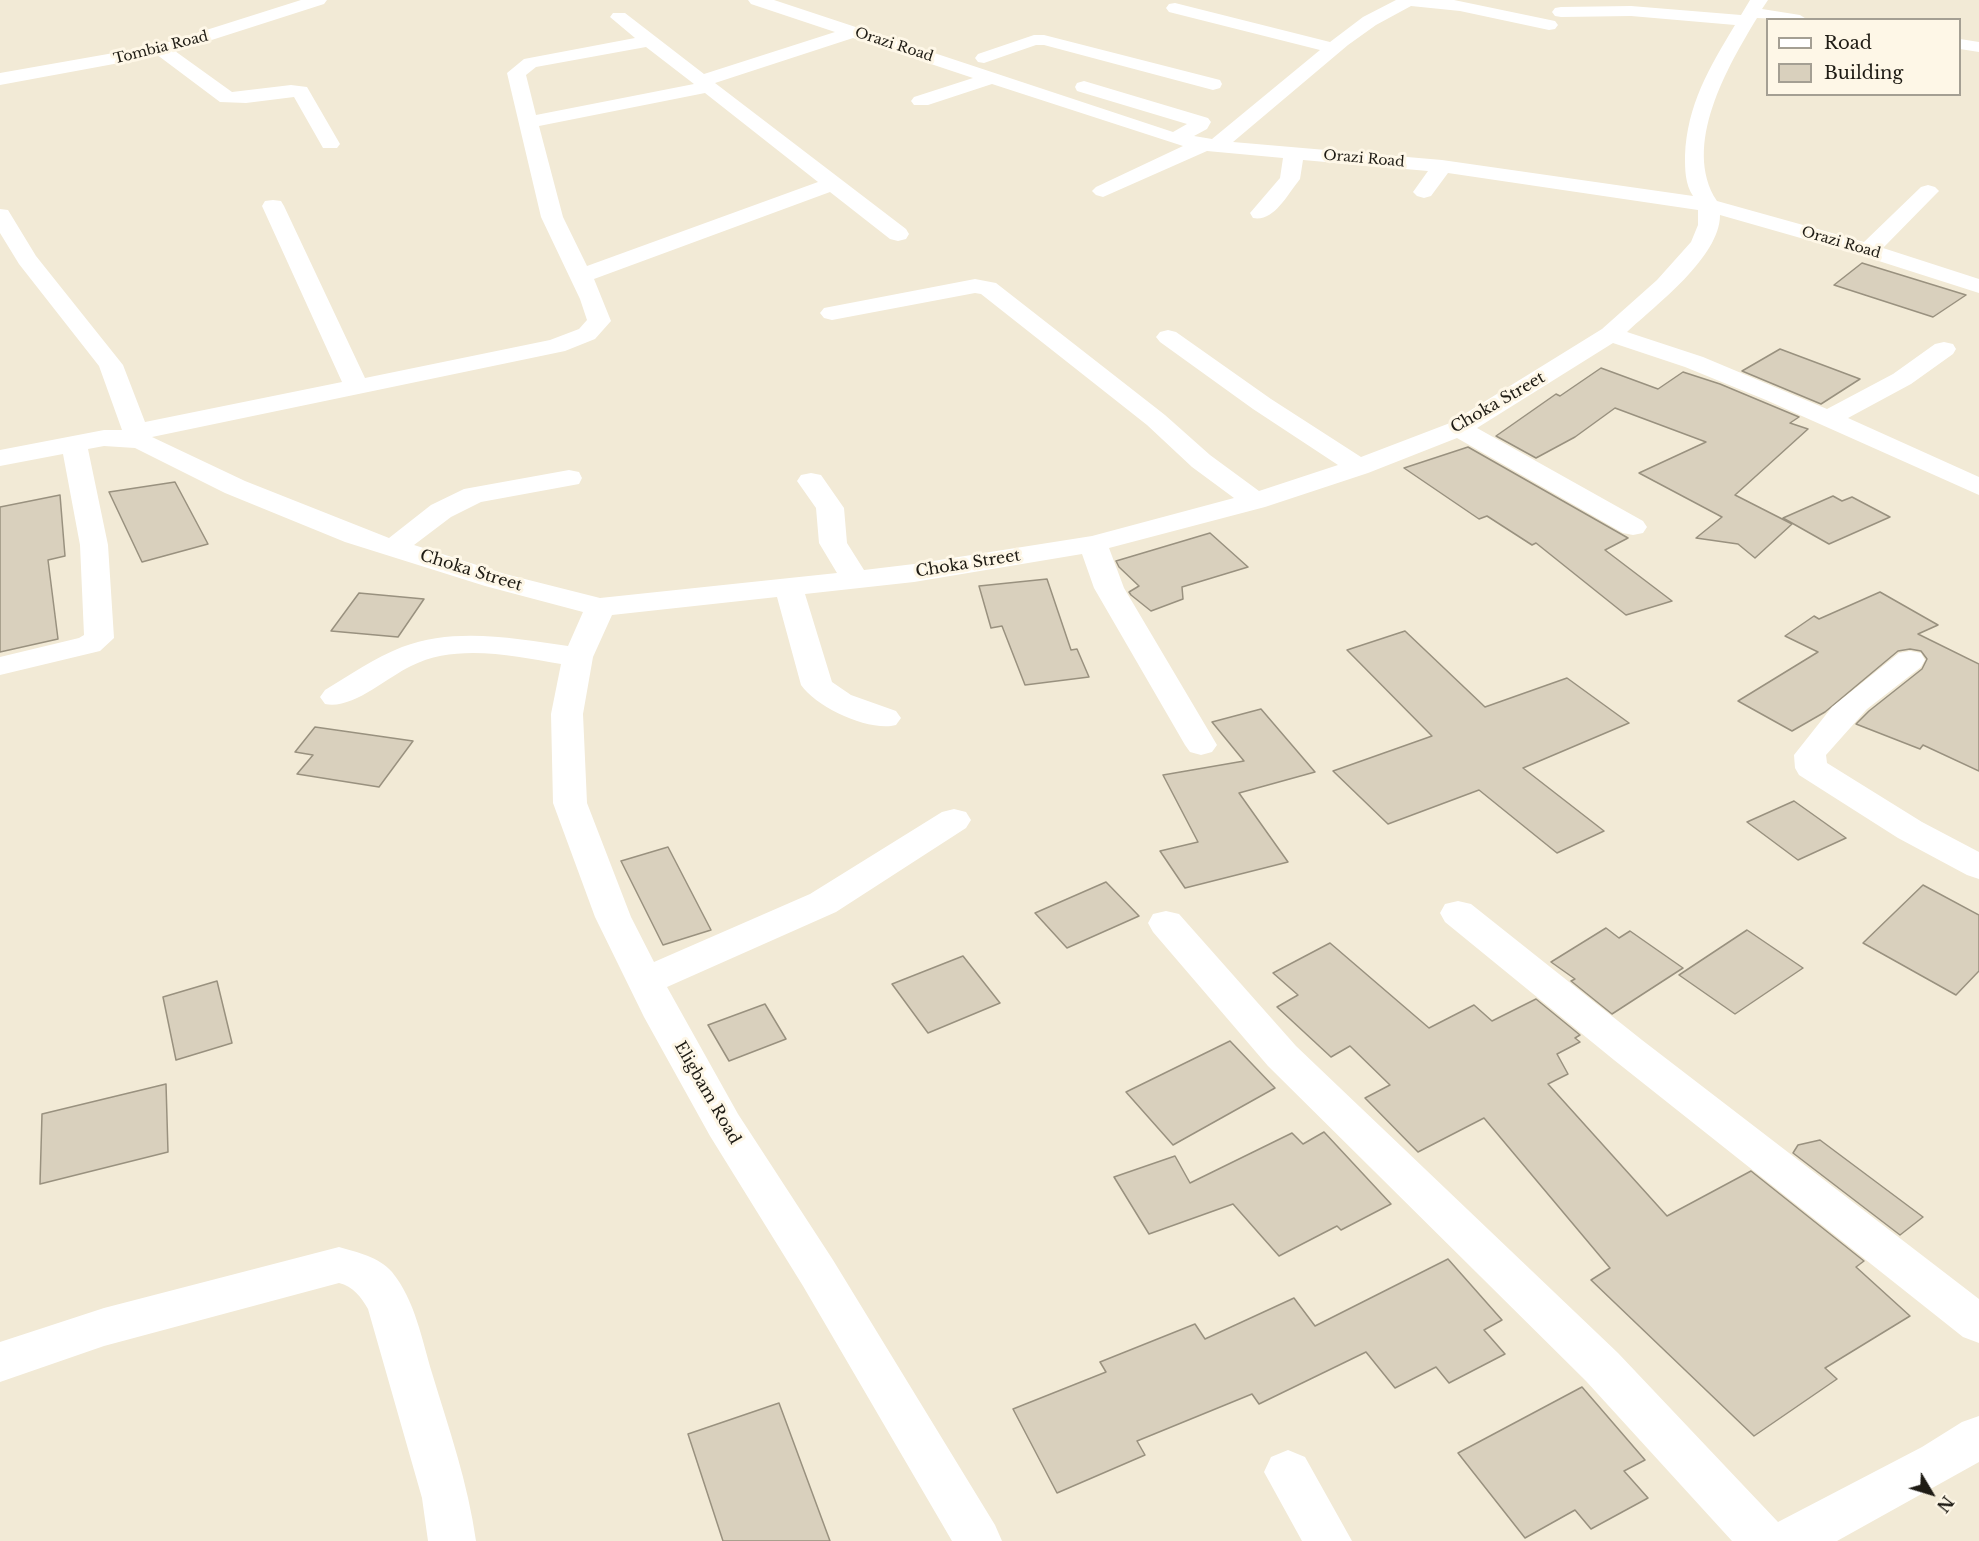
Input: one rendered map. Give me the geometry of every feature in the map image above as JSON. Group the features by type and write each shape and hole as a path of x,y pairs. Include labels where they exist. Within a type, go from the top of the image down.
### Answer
{"street":[{"name":"Tombia Road","path":"0,70 78,58 183,35 290,0"},
{"name":"Tombia Road","path":"0,79 162,50 318,0"},
{"path":"764,2 798,0"},
{"path":"1103,191 1210,145 1333,48 1396,5 1411,1 1460,6 1549,25"},
{"name":"Orazi Road","path":"764,2 1175,139 1210,145 1442,166 1709,205 1868,250 1979,286"},
{"path":"1175,8 1333,48"},
{"path":"1709,205 1698,188 1695,169 1696,129 1707,92 1751,11"},
{"path":"1562,12 1751,11 1789,18"},
{"path":"619,17 898,234"},
{"path":"527,123 705,84 853,32"},
{"path":"984,58 1034,40 1044,40 1213,84"},
{"path":"0,458 104,438 139,437 357,387 556,346 587,334 599,321 581,276 552,217 516,73 530,63 649,41"},
{"path":"926,41 1018,68"},
{"path":"1961,44 1979,47"},
{"path":"162,50 227,98 238,99 300,91 330,144"},
{"path":"921,101 992,78"},
{"path":"1062,80 1201,122 1200,125 1175,139"},
{"path":"1260,213 1290,179 1294,152"},
{"path":"1424,192 1442,166"},
{"path":"581,276 832,184"},
{"path":"1868,250 1928,191"},
{"name":"Choka Street","path":"139,437 236,487 355,536 495,580 600,607 856,580 1093,544 1255,501 1359,467 1459,428 1610,334 1665,285 1701,244 1709,225 1709,205"},
{"path":"273,207 357,387"},
{"path":"0,215 27,259 111,365 139,437"},
{"path":"832,313 975,286 988,288 1156,420 1201,461 1255,501"},
{"path":"1610,334 1694,362 1828,418 1979,487"},
{"path":"1168,337 1262,404 1359,467"},
{"path":"1828,418 1902,378 1944,349"},
{"path":"1459,428 1633,527"},
{"path":"0,666 89,645 99,638 93,545 74,444"},
{"path":"394,548 429,519 460,500 474,495 569,478"},
{"path":"811,481 830,508 833,543 856,580"},
{"path":"1093,544 1109,588 1201,745"},
{"path":"789,588 817,685 826,695 840,703 885,718"},
{"name":"Eligbam Road","path":"600,607 578,657 567,714 570,803 586,853 645,981 724,1125 836,1302 978,1541"},
{"path":"336,697 392,663 427,648 489,646 578,657"},
{"path":"1910,660 1864,693 1830,726 1810,755 1811,768 1910,830 1979,867"},
{"path":"645,981 823,903 954,820"},
{"path":"1458,913 1628,1050 1979,1324"},
{"path":"1166,923 1282,1056 1602,1367 1764,1541"},
{"path":"0,1362 104,1327 339,1265 357,1269 371,1277 382,1291 390,1308 446,1498 452,1541"},
{"path":"1790,1541 1939,1462 1979,1437"},
{"path":"1288,1472 1329,1541"}],"building":[{"path":"1862,263 1966,295 1933,317 1834,285"},
{"path":"1780,349 1860,379 1821,404 1742,371"},
{"path":"1601,368 1658,389 1683,372 1720,384 1799,417 1790,423 1808,429 1735,495 1792,524 1755,558 1738,544 1696,538 1722,517 1639,473 1706,442 1615,408 1575,437 1536,458 1496,436 1556,394 1560,396"},
{"path":"1468,447 1628,538 1605,550 1672,601 1626,615 1536,543 1532,545 1487,516 1479,519 1404,468"},
{"path":"175,482 208,544 142,562 109,492"},
{"path":"60,495 65,556 48,560 58,639 0,652 0,507"},
{"path":"1833,496 1842,501 1852,497 1890,517 1829,544 1783,518"},
{"path":"1210,533 1248,567 1182,587 1183,599 1151,611 1131,595 1129,592 1139,586 1119,567 1116,561"},
{"path":"1047,579 1071,650 1077,649 1089,677 1025,685 1002,626 991,628 979,586"},
{"path":"1880,592 1938,625 1918,634 1979,664 1979,771 1923,745 1920,749 1856,724 1922,669 1927,659 1921,651 1910,649 1898,651 1825,712 1792,731 1738,701 1818,652 1785,636 1814,616 1819,619"},
{"path":"359,593 424,599 398,637 331,631"},
{"path":"1405,631 1485,707 1567,678 1629,723 1523,768 1604,831 1557,853 1479,790 1388,824 1333,771 1432,736 1347,650"},
{"path":"1261,709 1315,772 1239,793 1288,862 1185,888 1160,851 1198,842 1163,775 1244,761 1212,722"},
{"path":"315,727 413,741 379,787 297,774 313,755 295,752"},
{"path":"1794,801 1846,838 1798,860 1747,822"},
{"path":"668,847 711,930 663,945 621,861"},
{"path":"1106,882 1139,916 1067,948 1035,913"},
{"path":"1923,885 1979,915 1979,971 1956,995 1863,943"},
{"path":"1606,928 1619,938 1630,931 1683,968 1612,1014 1571,981 1575,979 1551,962"},
{"path":"1747,930 1803,968 1735,1014 1679,975"},
{"path":"1330,943 1429,1028 1474,1005 1492,1021 1536,999 1580,1035 1575,1038 1580,1042 1557,1054 1568,1074 1548,1084 1667,1216 1751,1171 1864,1261 1856,1267 1910,1316 1825,1368 1837,1379 1754,1436 1591,1280 1610,1268 1484,1118 1418,1152 1365,1098 1390,1085 1350,1046 1331,1057 1277,1007 1298,995 1273,973"},
{"path":"963,956 1000,1003 928,1033 892,984"},
{"path":"217,981 232,1043 176,1060 163,997"},
{"path":"765,1004 786,1039 729,1061 708,1025"},
{"path":"1230,1041 1275,1088 1173,1145 1126,1092"},
{"path":"166,1084 168,1152 40,1184 42,1114"},
{"path":"1324,1132 1391,1204 1341,1230 1337,1226 1279,1256 1233,1204 1149,1234 1114,1177 1175,1156 1190,1183 1292,1133 1303,1144"},
{"path":"1820,1140 1923,1217 1900,1235 1793,1153 1798,1145"},
{"path":"1448,1259 1502,1320 1484,1330 1505,1354 1449,1383 1436,1367 1395,1388 1366,1352 1259,1404 1252,1394 1137,1441 1145,1455 1057,1493 1013,1409 1106,1372 1100,1362 1195,1324 1205,1339 1294,1298 1315,1326"},
{"path":"1582,1387 1645,1460 1624,1471 1648,1498 1591,1529 1575,1510 1525,1538 1458,1453"},
{"path":"779,1403 830,1541 723,1541 688,1434"}]}
